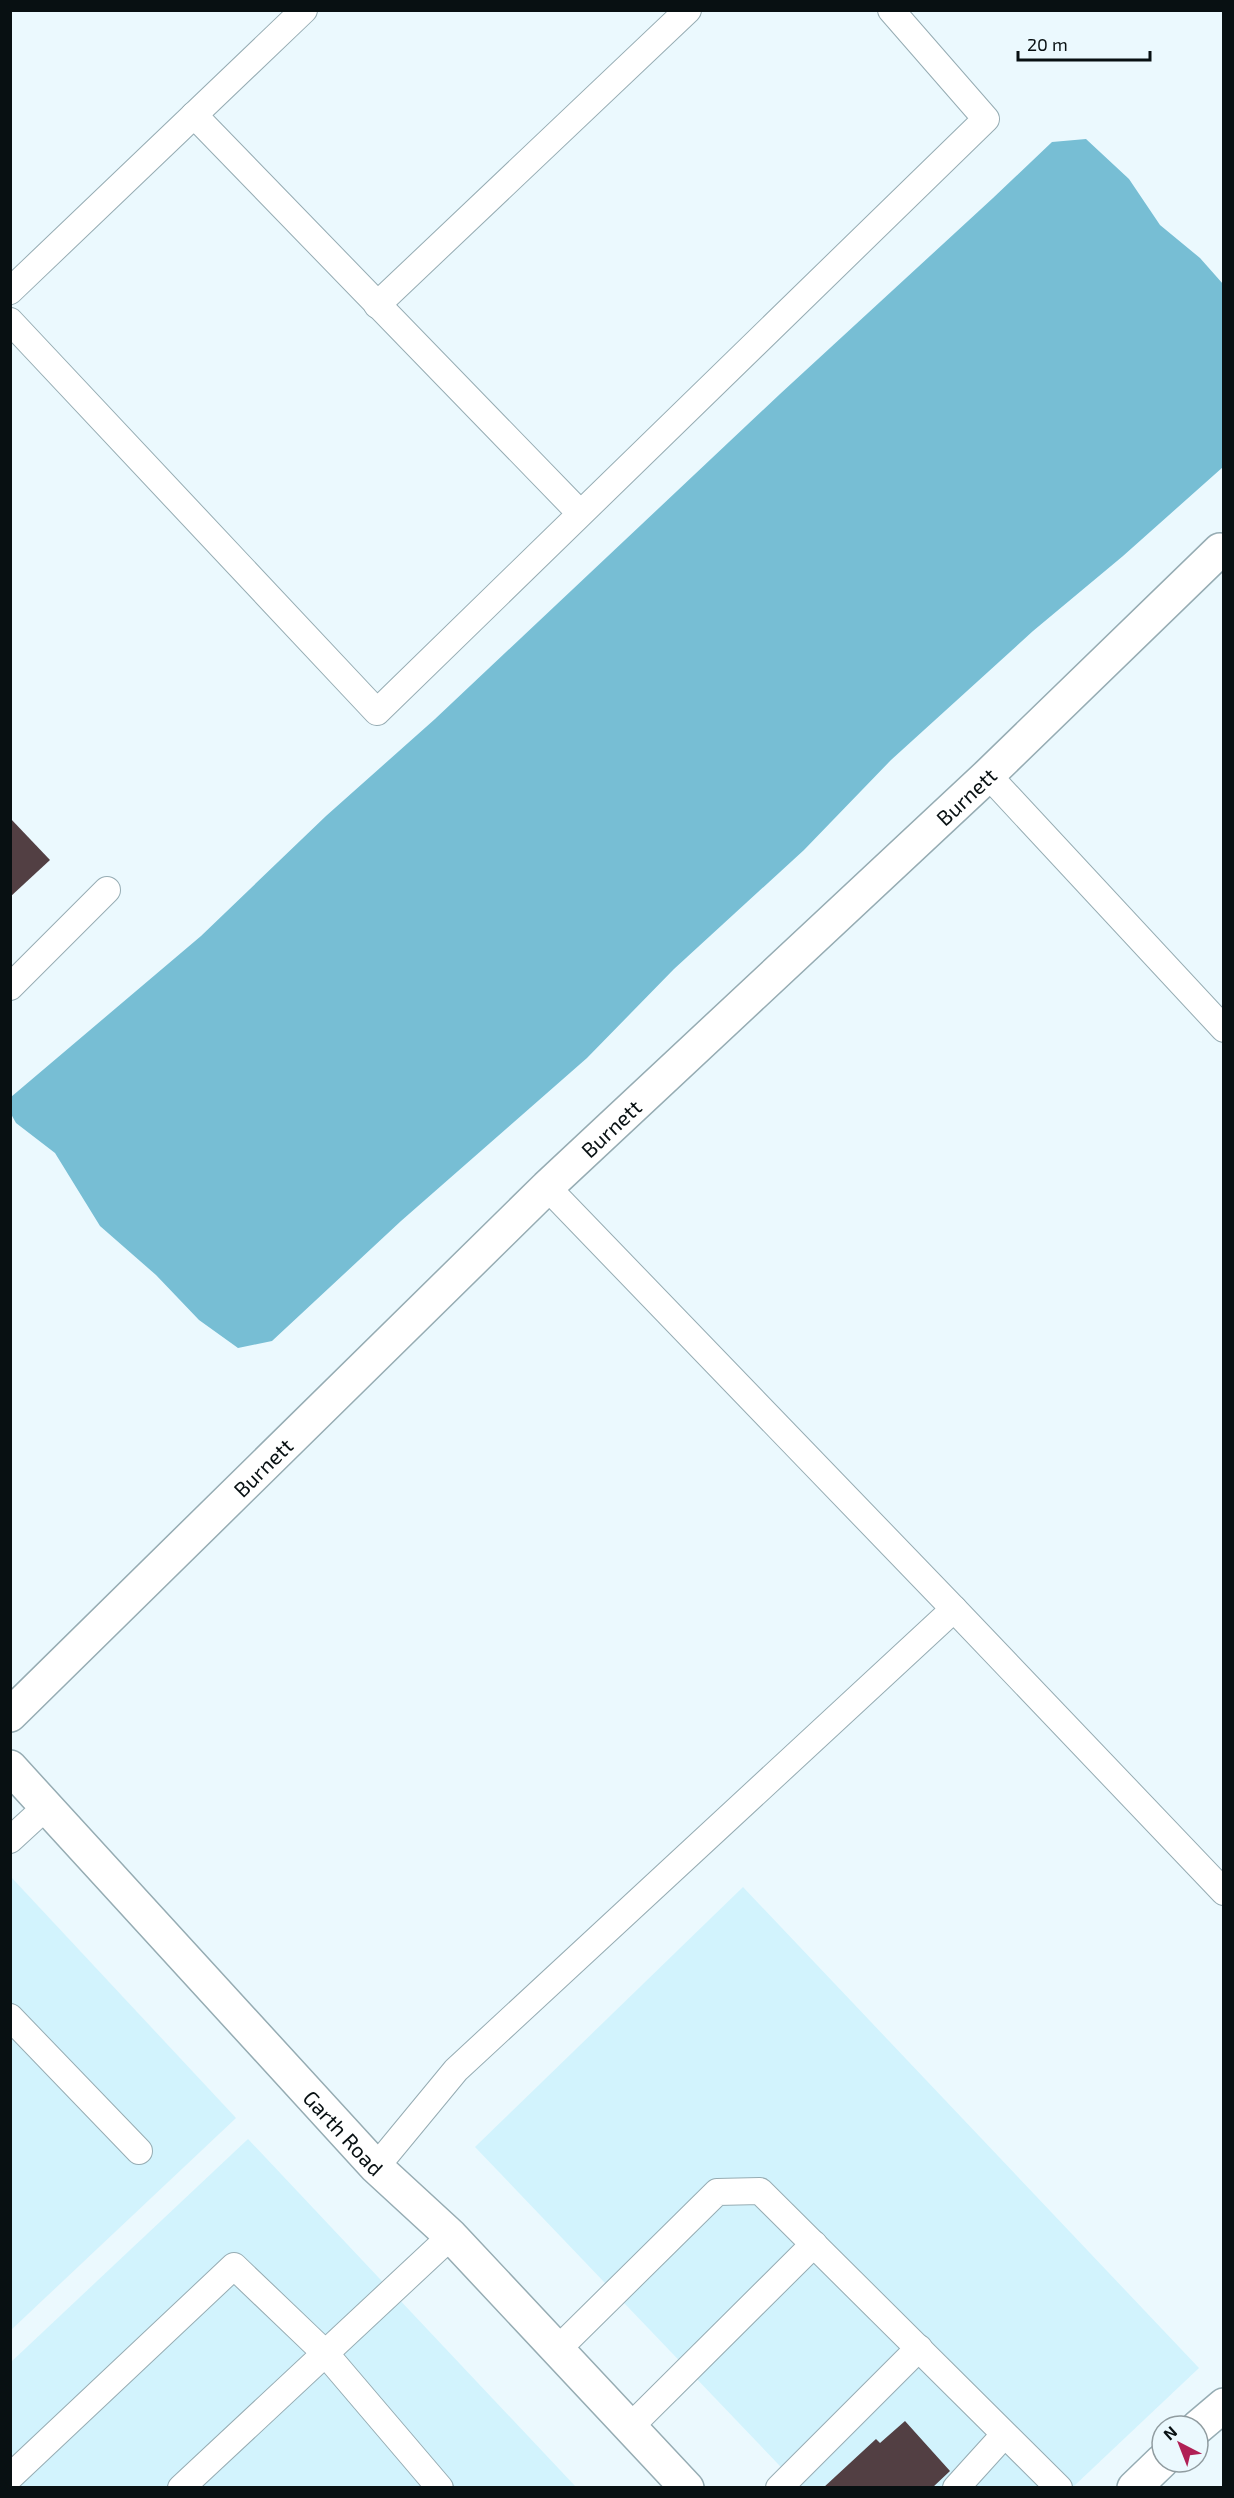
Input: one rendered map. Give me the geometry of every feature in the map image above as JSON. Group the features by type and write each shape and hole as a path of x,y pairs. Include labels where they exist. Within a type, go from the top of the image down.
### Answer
{"street":[{"name":"Burnett","path":"10,1715 547,1187 988,775 1220,550"},
{"name":"Garth Road","path":"10,1767 376,2167 451,2236 687,2487"},
{"path":"1210,2417 1224,2405"},
{"path":"1134,2487 1150,2472"}],"lane":[{"path":"10,291 304,10"},
{"path":"377,304 688,10"},
{"path":"10,321 377,712 986,119 891,10"},
{"path":"194,115 580,513"},
{"path":"988,775 1224,1029"},
{"path":"10,987 107,890"},
{"path":"547,1187 1224,1892"},
{"path":"376,2167 456,2070 954,1609"},
{"path":"10,1840 47,1806"},
{"path":"10,2017 139,2151"},
{"path":"557,2350 717,2192 760,2191 1059,2487"},
{"path":"182,2487 451,2236"},
{"path":"630,2427 814,2244"},
{"path":"10,2477 234,2266 325,2353 440,2487"},
{"path":"778,2487 919,2348"},
{"path":"956,2487 1004,2435"}],"shaded area":[{"path":"1086,139 1129,179 1160,225 1200,258 1223,284 1223,467 1123,556 1033,631 891,760 804,850 674,969 587,1058 401,1221 272,1341 238,1348 199,1320 156,1275 100,1226 55,1153 16,1123 11,1114 11,1097 201,936 326,816 435,719 1052,142"},
{"path":"11,1877 236,2118 11,2330"},
{"path":"743,1887 1199,2368 1073,2487 800,2487 475,2147"},
{"path":"248,2139 576,2487 11,2488 11,2362"}],"building":[{"path":"10,818 50,860 10,897"},
{"path":"905,2421 950,2471 932,2488 823,2488 876,2439 880,2443"}]}
